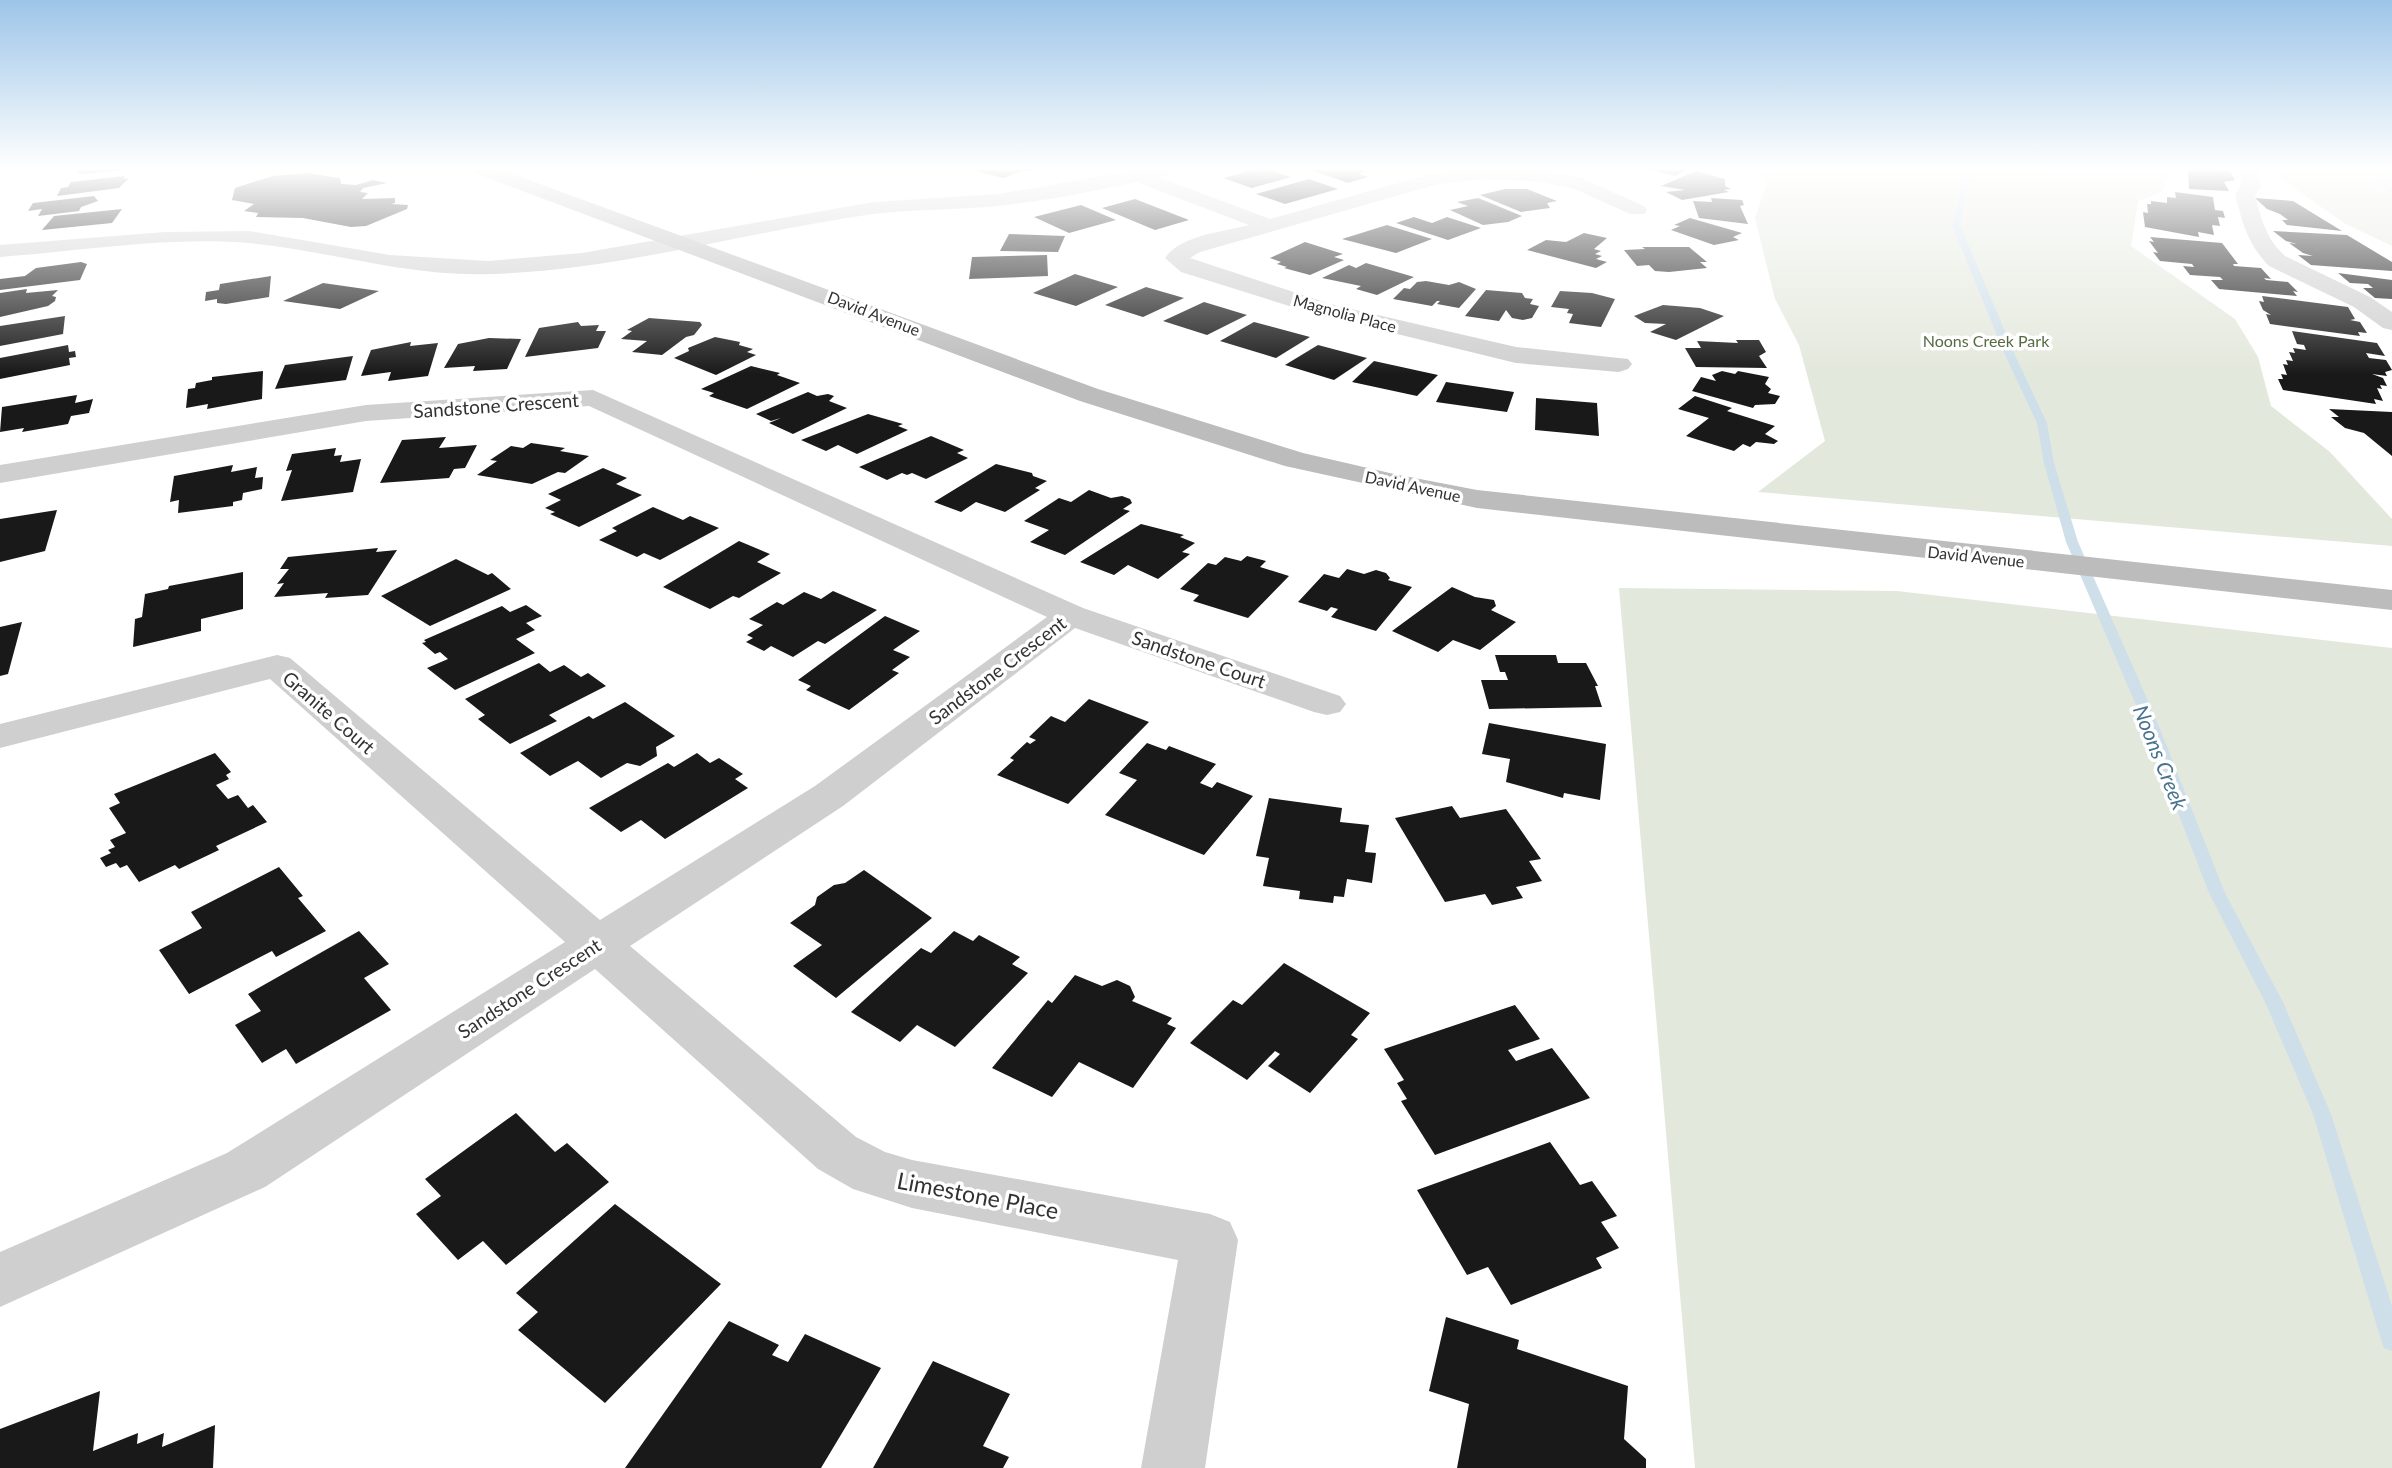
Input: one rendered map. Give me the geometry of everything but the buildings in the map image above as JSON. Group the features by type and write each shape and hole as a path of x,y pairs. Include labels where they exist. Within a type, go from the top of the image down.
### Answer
{"main road":[{"name":"David Avenue","path":"668,238 1089,395 1295,460 1477,499 1909,550 2381,598"}],"street":[{"path":"0,251 165,238 206,238"},
{"path":"252,238 390,262 488,268 582,260 713,238"},
{"name":"Magnolia Place","path":"1228,238 1192,247 1176,258 1189,267 1323,309 1516,355 1619,364"},
{"path":"2257,238 2264,251 2277,261 2362,302 2392,323"},
{"name":"Sandstone Crescent","path":"0,474 366,413 593,398 1071,614 829,796 246,1170 0,1280"},
{"name":"Sandstone Court","path":"1071,614 1327,704"},
{"name":"Granite Court","path":"0,736 277,666 596,946"},
{"name":"Limestone Place","path":"596,946 836,1153 872,1172 912,1184 1210,1240 1173,1468"}],"green space":[{"name":"Noons Creek Park","path":"1760,238 2132,238 2131,246 2235,319 2258,357 2271,406 2330,452 2392,519 2392,546 1758,492 1825,441 1799,345 1775,299"},
{"path":"2374,238 2392,238 2392,246"},
{"path":"1619,588 1897,591 2392,648 2392,1468 1695,1468"}],"waterway":[{"name":"Noons Creek","path":"1961,238 2010,355 2042,423 2049,463 2072,542 2149,719 2217,893 2274,1002 2322,1114 2392,1340"}]}
